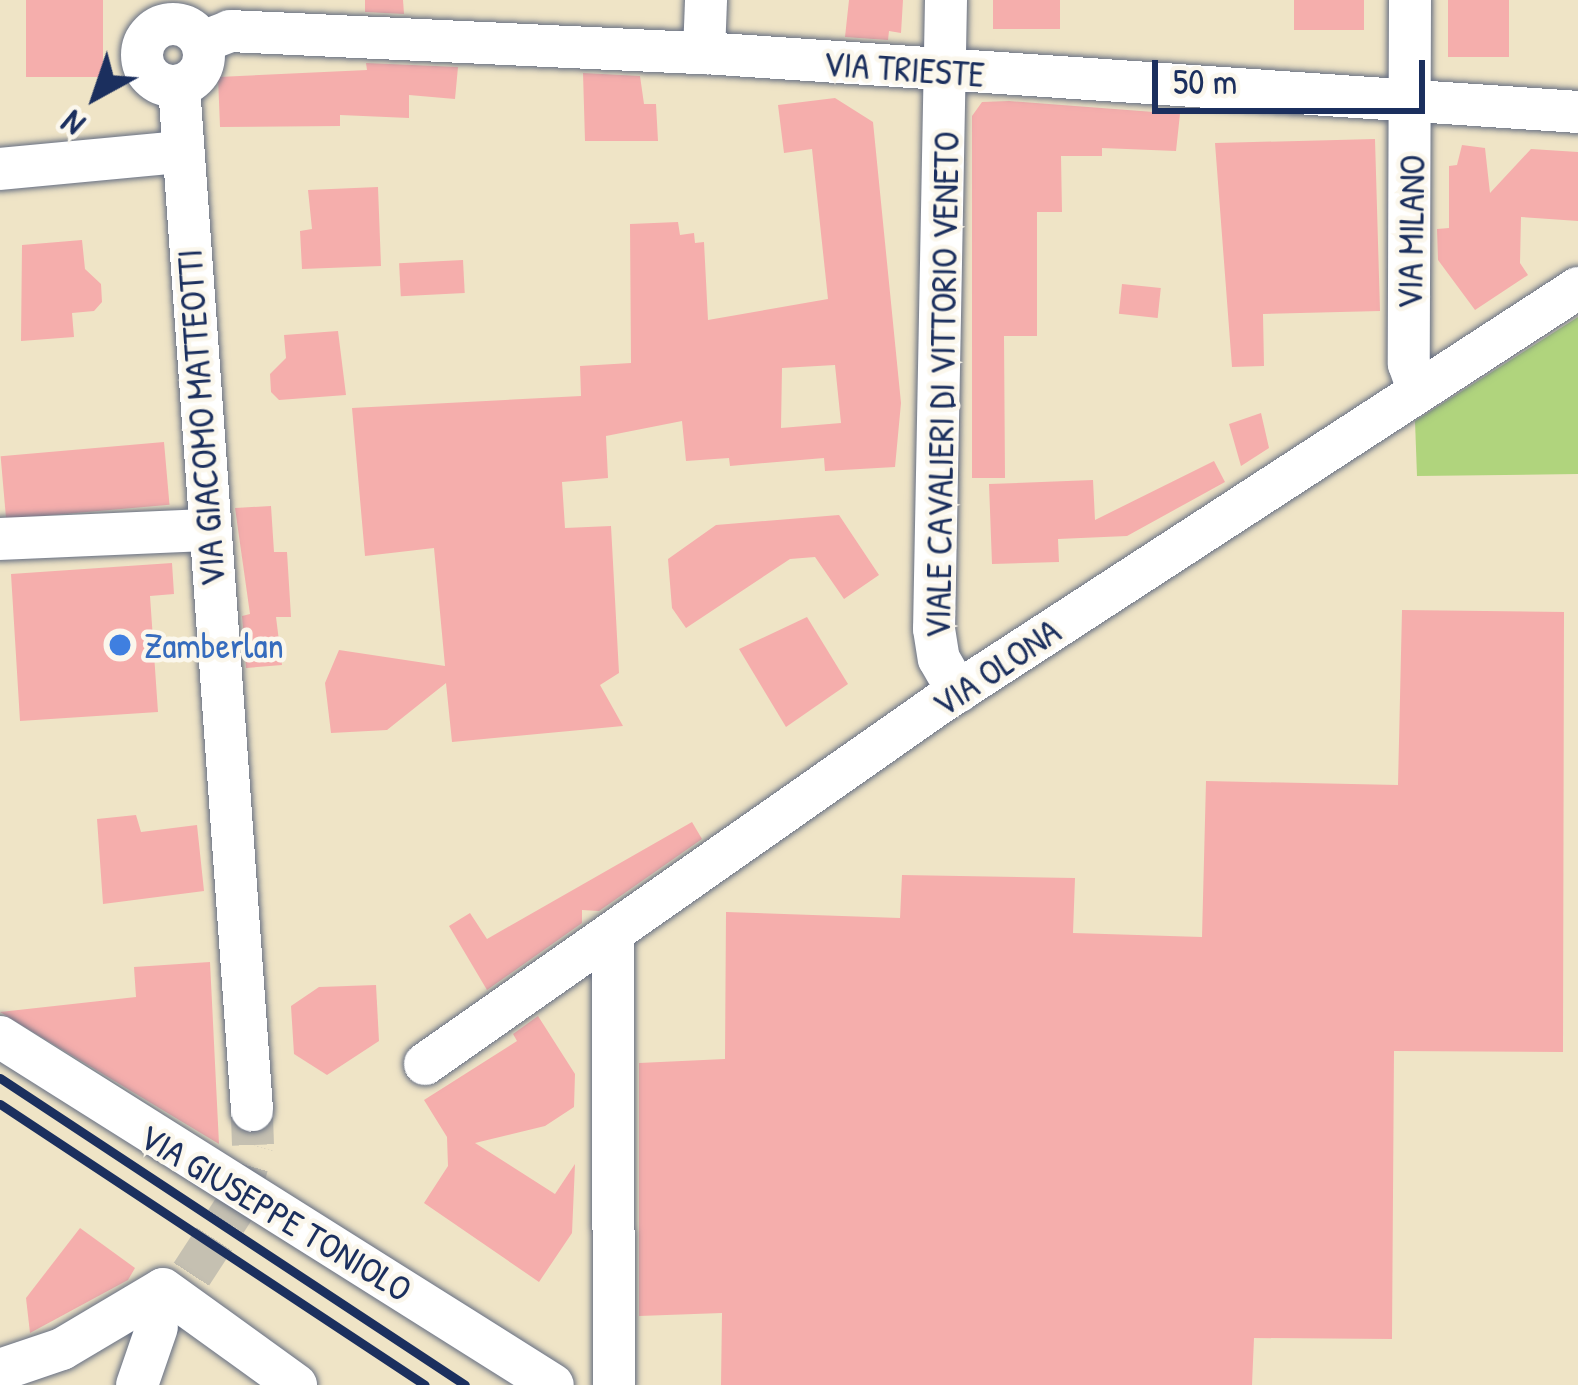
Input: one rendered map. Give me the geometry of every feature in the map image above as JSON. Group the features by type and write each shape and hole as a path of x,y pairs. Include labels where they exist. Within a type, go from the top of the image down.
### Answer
{"street":[{"path":"704,53 706,0"},
{"name":"VIALE CAVALIERI DI VITTORIO VENETO","path":"946,0 934,629 939,659 958,692"},
{"name":"VIA MILANO","path":"1410,0 1409,364 1418,390"},
{"path":"163,12 216,36 201,69 179,86 160,84 142,62 148,35 163,12"},
{"name":"VIA TRIESTE","path":"216,36 704,53 1578,112"},
{"name":"VIA GIACOMO MATTEOTTI","path":"179,86 252,1110"},
{"path":"0,169 181,152"},
{"name":"VIA OLONA","path":"425,1064 958,692 1578,288"},
{"path":"0,539 208,530"},
{"path":"613,936 614,1385"},
{"name":"VIA GIUSEPPE TONIOLO","path":"0,1037 553,1385"},
{"path":"0,1370 62,1349 164,1289 296,1385"},
{"path":"137,1385 157,1327"}],"green space":[{"path":"1578,317 1578,474 1417,476 1415,421"}],"building":[{"path":"26,0 103,0 103,77 26,77"},
{"path":"365,0 403,0 404,14 365,12"},
{"path":"849,0 903,0 901,33 889,31 888,40 845,37"},
{"path":"993,0 1060,0 1060,29 993,29"},
{"path":"1294,0 1364,0 1364,30 1294,30"},
{"path":"1448,0 1509,0 1509,57 1448,57"},
{"path":"366,63 458,67 455,99 409,95 409,118 340,115 340,126 220,127 218,77 367,70"},
{"path":"583,73 640,76 644,104 656,104 658,141 585,141"},
{"path":"835,98 873,122 901,403 895,467 825,471 824,458 730,466 729,458 686,461 682,421 606,436 608,478 562,482 565,528 611,526 619,673 600,685 623,726 452,742 446,683 387,730 331,733 325,683 339,650 445,666 434,548 365,556 352,408 581,396 580,366 631,363 630,224 678,222 680,235 694,233 695,243 704,242 708,320 828,299 812,149 784,153 778,105","holes":["835,365 841,423 781,428 782,368"]},
{"path":"982,102 1180,114 1176,151 1102,148 1102,156 1061,156 1062,212 1037,212 1037,336 1004,336 1005,478 972,478 972,116"},
{"path":"1375,139 1380,311 1263,314 1264,366 1232,367 1215,143"},
{"path":"1462,145 1485,148 1490,193 1531,149 1578,152 1578,221 1521,217 1520,263 1528,275 1475,310 1438,260 1437,229 1449,228 1449,166 1457,165"},
{"path":"378,187 381,266 302,269 300,231 312,229 308,190"},
{"path":"82,240 85,269 101,284 102,302 94,311 72,313 74,337 21,341 22,245"},
{"path":"463,260 465,293 401,296 399,263"},
{"path":"1122,284 1161,288 1158,318 1119,314"},
{"path":"338,331 346,395 279,400 271,392 270,374 286,358 284,335"},
{"path":"1261,413 1269,448 1241,466 1229,424"},
{"path":"164,442 169,505 6,519 1,456"},
{"path":"1214,461 1225,482 1127,536 1058,539 1059,562 992,564 989,484 1093,480 1095,520"},
{"path":"271,506 274,552 287,552 291,617 276,617 282,665 246,668 242,616 250,614 235,508"},
{"path":"839,515 879,575 844,599 815,557 790,559 686,628 672,608 668,559 716,525"},
{"path":"172,563 174,594 150,596 158,712 20,721 11,574"},
{"path":"1402,610 1564,612 1563,1052 1394,1051 1392,1339 1254,1338 1252,1385 721,1385 722,1313 639,1316 639,1063 725,1059 726,912 900,918 902,875 1075,878 1073,933 1202,937 1206,781 1398,785"},
{"path":"807,617 848,684 786,727 739,649"},
{"path":"136,815 141,832 197,825 204,891 103,904 97,819"},
{"path":"692,822 702,839 599,911 582,910 582,923 487,990 449,926 470,913 487,939"},
{"path":"210,962 219,1144 0,1012 136,997 134,967"},
{"path":"376,985 379,1041 327,1075 294,1054 291,1006 319,987"},
{"path":"538,1016 575,1074 574,1107 545,1126 475,1143 555,1194 575,1164 572,1233 539,1282 424,1203 448,1166 447,1137 424,1100 517,1041 513,1034"},
{"path":"80,1228 135,1268 128,1280 30,1333 26,1298"}],"tunnel":[{"path":"157,1327 236,1206 253,1145 252,1110"}],"railway":[{"path":"0,1078 465,1385"},
{"path":"0,1104 425,1385"}],"place":[{"name":"Zamberlan","path":"120,645"}]}
